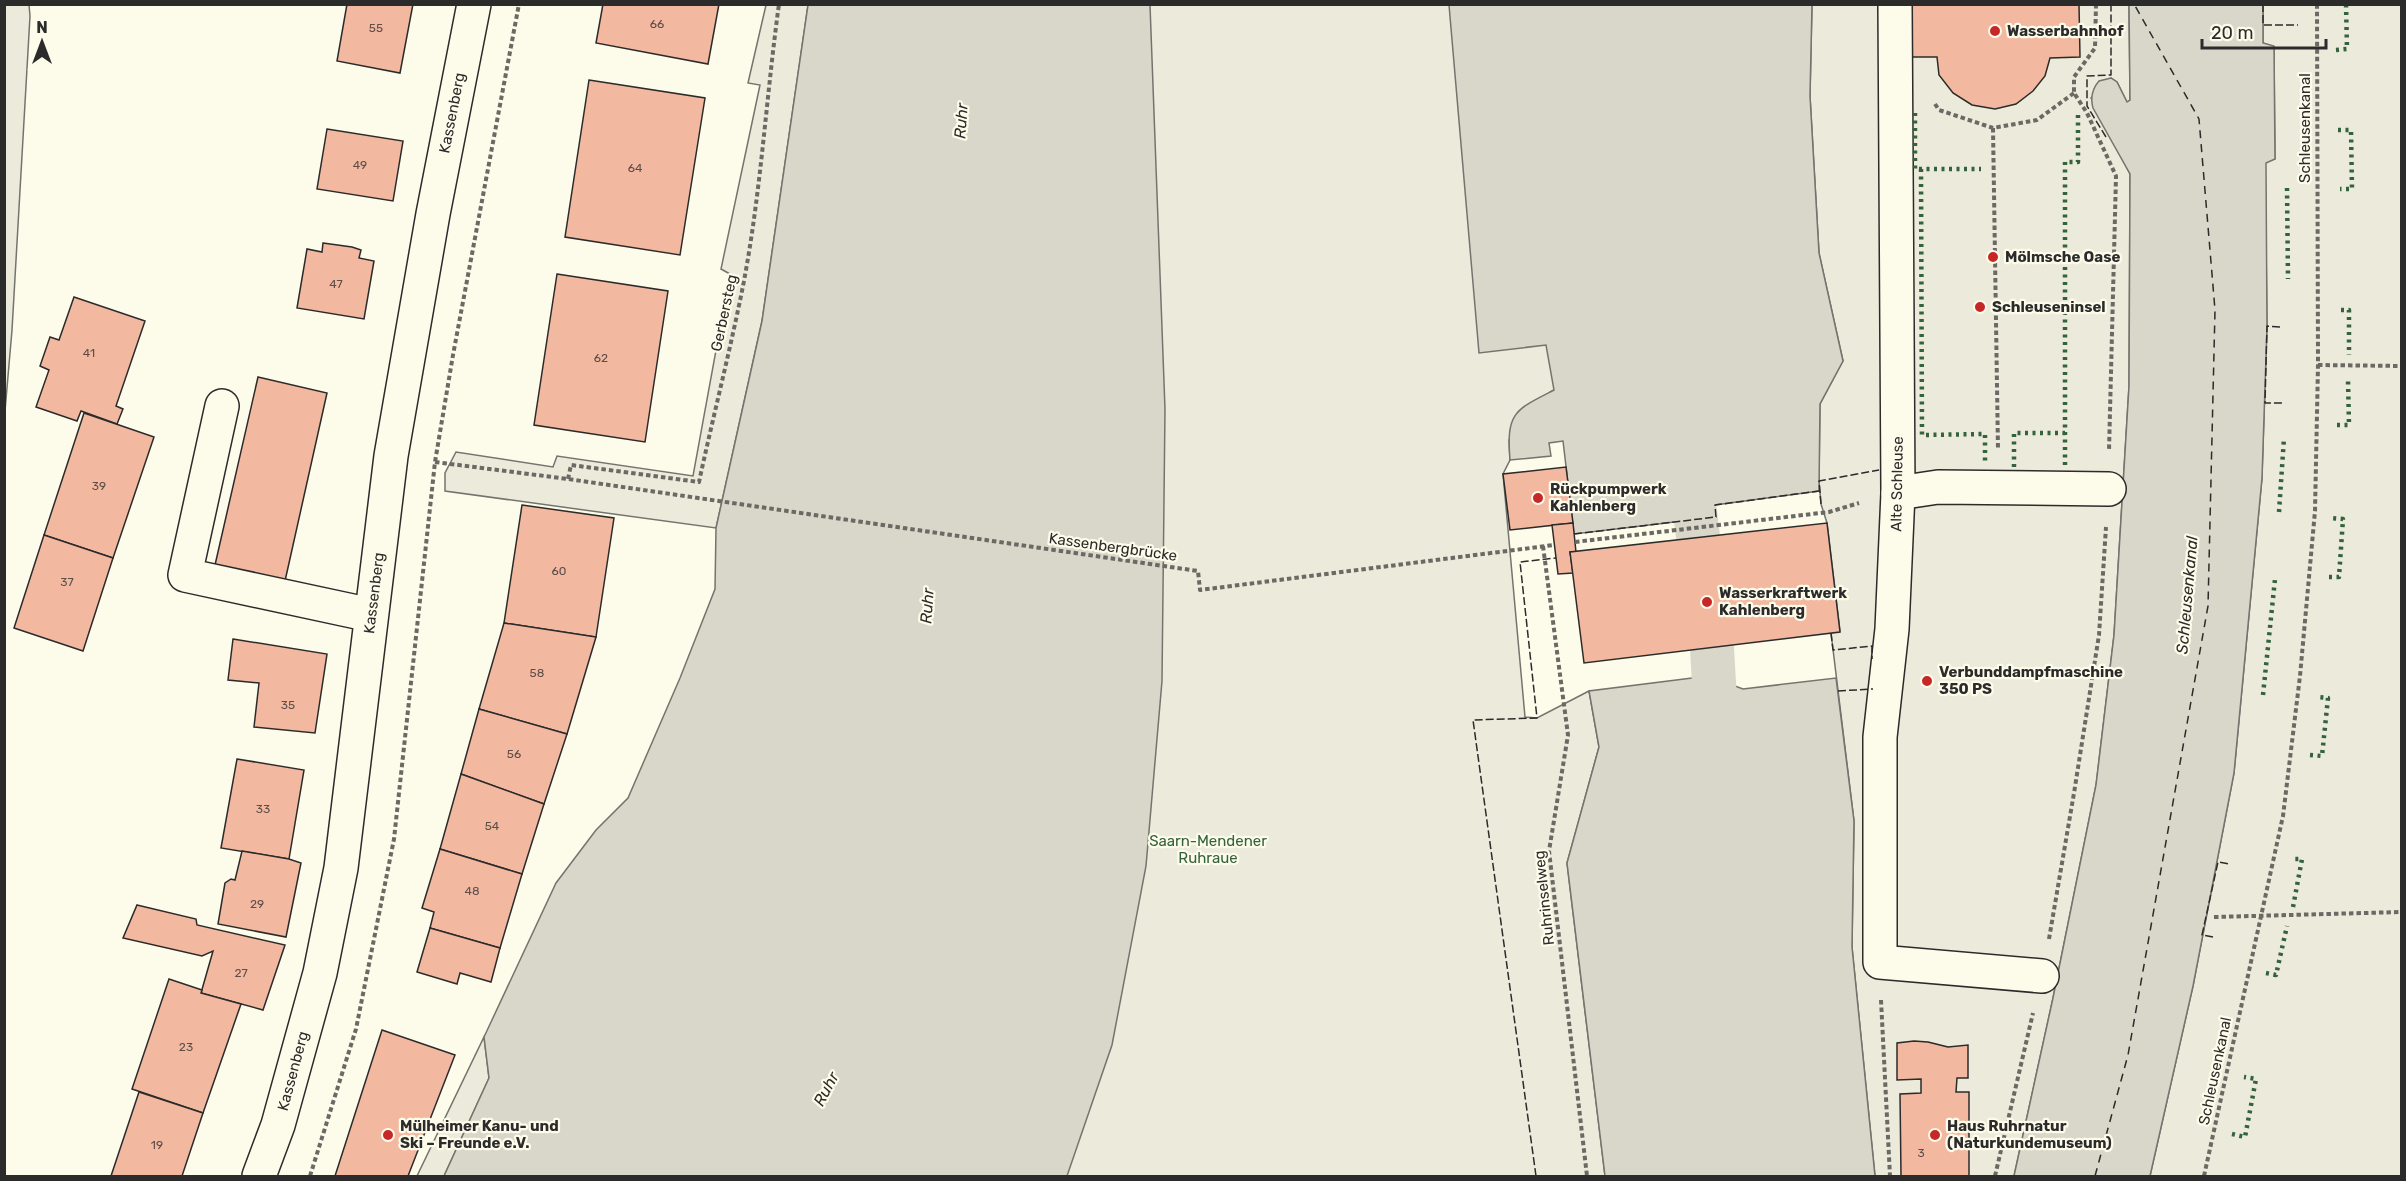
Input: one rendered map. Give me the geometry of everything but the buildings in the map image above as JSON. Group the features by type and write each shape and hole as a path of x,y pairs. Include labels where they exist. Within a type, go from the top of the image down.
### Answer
{"main road":[{"name":"Kassenberg","path":"259,1176 278,1125 320,973 341,868 391,456 433,214 474,4"},
{"name":"Alte Schleuse","path":"1880,962 1880,737 1892,629 1898,493 1895,4"},
{"path":"222,406 185,575 371,615"},
{"path":"1898,493 1938,487 2109,489"},
{"path":"1880,962 2042,976"}],"path":[{"path":"519,4 435,462 568,479"},
{"name":"Gerbersteg","path":"568,479 571,465 699,482 743,285 763,145 768,82 779,4"},
{"path":"1995,1176 2042,976 2099,635 2109,489 2116,176 2074,93 2074,77 2095,48 2096,4"},
{"name":"Schleusenkanal","path":"2204,1176 2283,816 2300,676 2315,511 2318,365 2317,4"},
{"path":"1896,80 1921,84 1939,110 1993,128 2037,120 2074,93"},
{"path":"1993,128 1998,487"},
{"path":"2318,365 2402,366"},
{"name":"Kassenbergbrücke","path":"568,479 1198,571 1200,590 1543,546"},
{"path":"1575,542 1829,512"},
{"path":"1543,546 1554,545"},
{"name":"Ruhrinselweg","path":"1543,546 1568,735 1549,851 1587,1176"},
{"path":"2214,917 2402,912"},
{"path":"1880,962 1890,1176"}],"green space":[{"path":"5,4 29,5 30,16 12,330 5,411"},
{"path":"766,5 808,5 762,321 716,528 445,491 445,473 456,452 553,467 557,456 693,476 730,274 721,269 760,85 748,83"},
{"name":"Saarn-Mendener Ruhraue","path":"965,5 1564,5 1554,390 1509,440 1510,460 1503,474 1525,717 1537,718 1589,691 1599,747 1567,863 1605,1176 763,1176"},
{"path":"1812,5 2129,5 2130,100 2127,102 2117,82 2111,78 2091,98 2130,174 2129,386 2114,635 2096,785 2014,1176 1875,1176 1852,947 1854,821 1831,633 1840,631 1827,523 1821,504 1819,481 1820,404 1843,361 1819,253 1810,96"},
{"path":"2263,5 2401,5 2401,1176 2150,1176 2193,986 2234,773 2262,478 2267,326 2265,162 2275,159 2274,47 2263,43"},
{"path":"484,1037 489,1078 444,1176 417,1176"}],"water":[{"name":"Ruhr","path":"808,5 1150,5 1165,409 1162,681 1146,866 1112,1045 1067,1176 444,1176 489,1078 484,1037 556,883 596,830 628,798 680,678 715,589 716,528 762,321"},
{"path":"1449,5 1812,5 1810,96 1819,253 1843,361 1820,404 1819,491 1715,505 1716,517 1574,534 1563,441 1549,443 1551,456 1510,460 1510,432 1516,415 1522,408 1554,390 1546,345 1479,353"},
{"path":"2129,5 2263,5 2263,43 2274,46 2275,159 2266,163 2267,326 2262,478 2234,773 2193,986 2150,1176 2014,1176 2096,785 2114,635 2129,386 2130,174 2093,108 2092,97 2093,90 2099,81 2111,78 2117,82 2127,102 2130,100"},
{"path":"1708,676 1743,689 1836,678 1854,821 1852,947 1875,1176 1605,1176 1567,863 1599,747 1589,691"}],"waterway":[{"path":"1689,462 1698,537"},
{"path":"1712,648 1717,737"}],"ferry route":[{"path":"2095,1176 2128,1055 2208,606 2215,310 2199,119 2134,4"}],"hedge":[{"path":"2336,50 2347,49 2346,4"},
{"path":"2065,465 2065,162 2078,162 2078,112"},
{"path":"1915,113 1915,169 1981,169"},
{"path":"2338,130 2351,130 2352,189 2340,189"},
{"path":"1921,169 1922,435 1985,434 1985,465"},
{"path":"2287,188 2288,279"},
{"path":"2341,310 2349,310 2349,355"},
{"path":"2337,425 2349,425 2348,380"},
{"path":"2014,467 2014,433 2065,433"},
{"path":"2279,512 2284,438"},
{"path":"2329,577 2339,577 2343,519 2331,518"},
{"path":"2263,695 2275,579"},
{"path":"2310,755 2322,756 2328,698 2317,697"},
{"path":"2293,907 2302,859 2294,859"},
{"path":"2266,973 2276,975 2287,926"},
{"path":"2232,1134 2245,1137 2256,1079 2244,1077"}],"fence":[{"path":"2106,137 2087,106 2087,76 2111,75 2111,4"},
{"path":"2263,4 2263,25 2298,25"},
{"path":"2280,327 2267,326 2265,403 2282,403"},
{"path":"1821,504 1819,481 1879,470"},
{"path":"1574,534 1716,517 1715,505 1819,491"},
{"path":"1536,1176 1473,720 1537,718 1520,562 1556,558"},
{"path":"1831,633 1833,650 1872,646 1872,659"},
{"path":"1838,691 1873,689"},
{"path":"2213,937 2202,935 2218,862 2230,864"}],"place":[{"name":"Wasserbahnhof","path":"1995,31"},
{"name":"Mölmsche Oase","path":"1993,257"},
{"name":"Schleuseninsel","path":"1980,307"},
{"name":"Rückpumpwerk Kahlenberg","path":"1538,498"},
{"name":"Wasserkraftwerk Kahlenberg","path":"1707,602"},
{"name":"Verbunddampfmaschine 350 PS","path":"1927,681"},
{"name":"Mülheimer Kanu- und Ski – Freunde e.V.","path":"388,1135"},
{"name":"Haus Ruhrnatur (Naturkundemuseum)","path":"1935,1135"}]}
